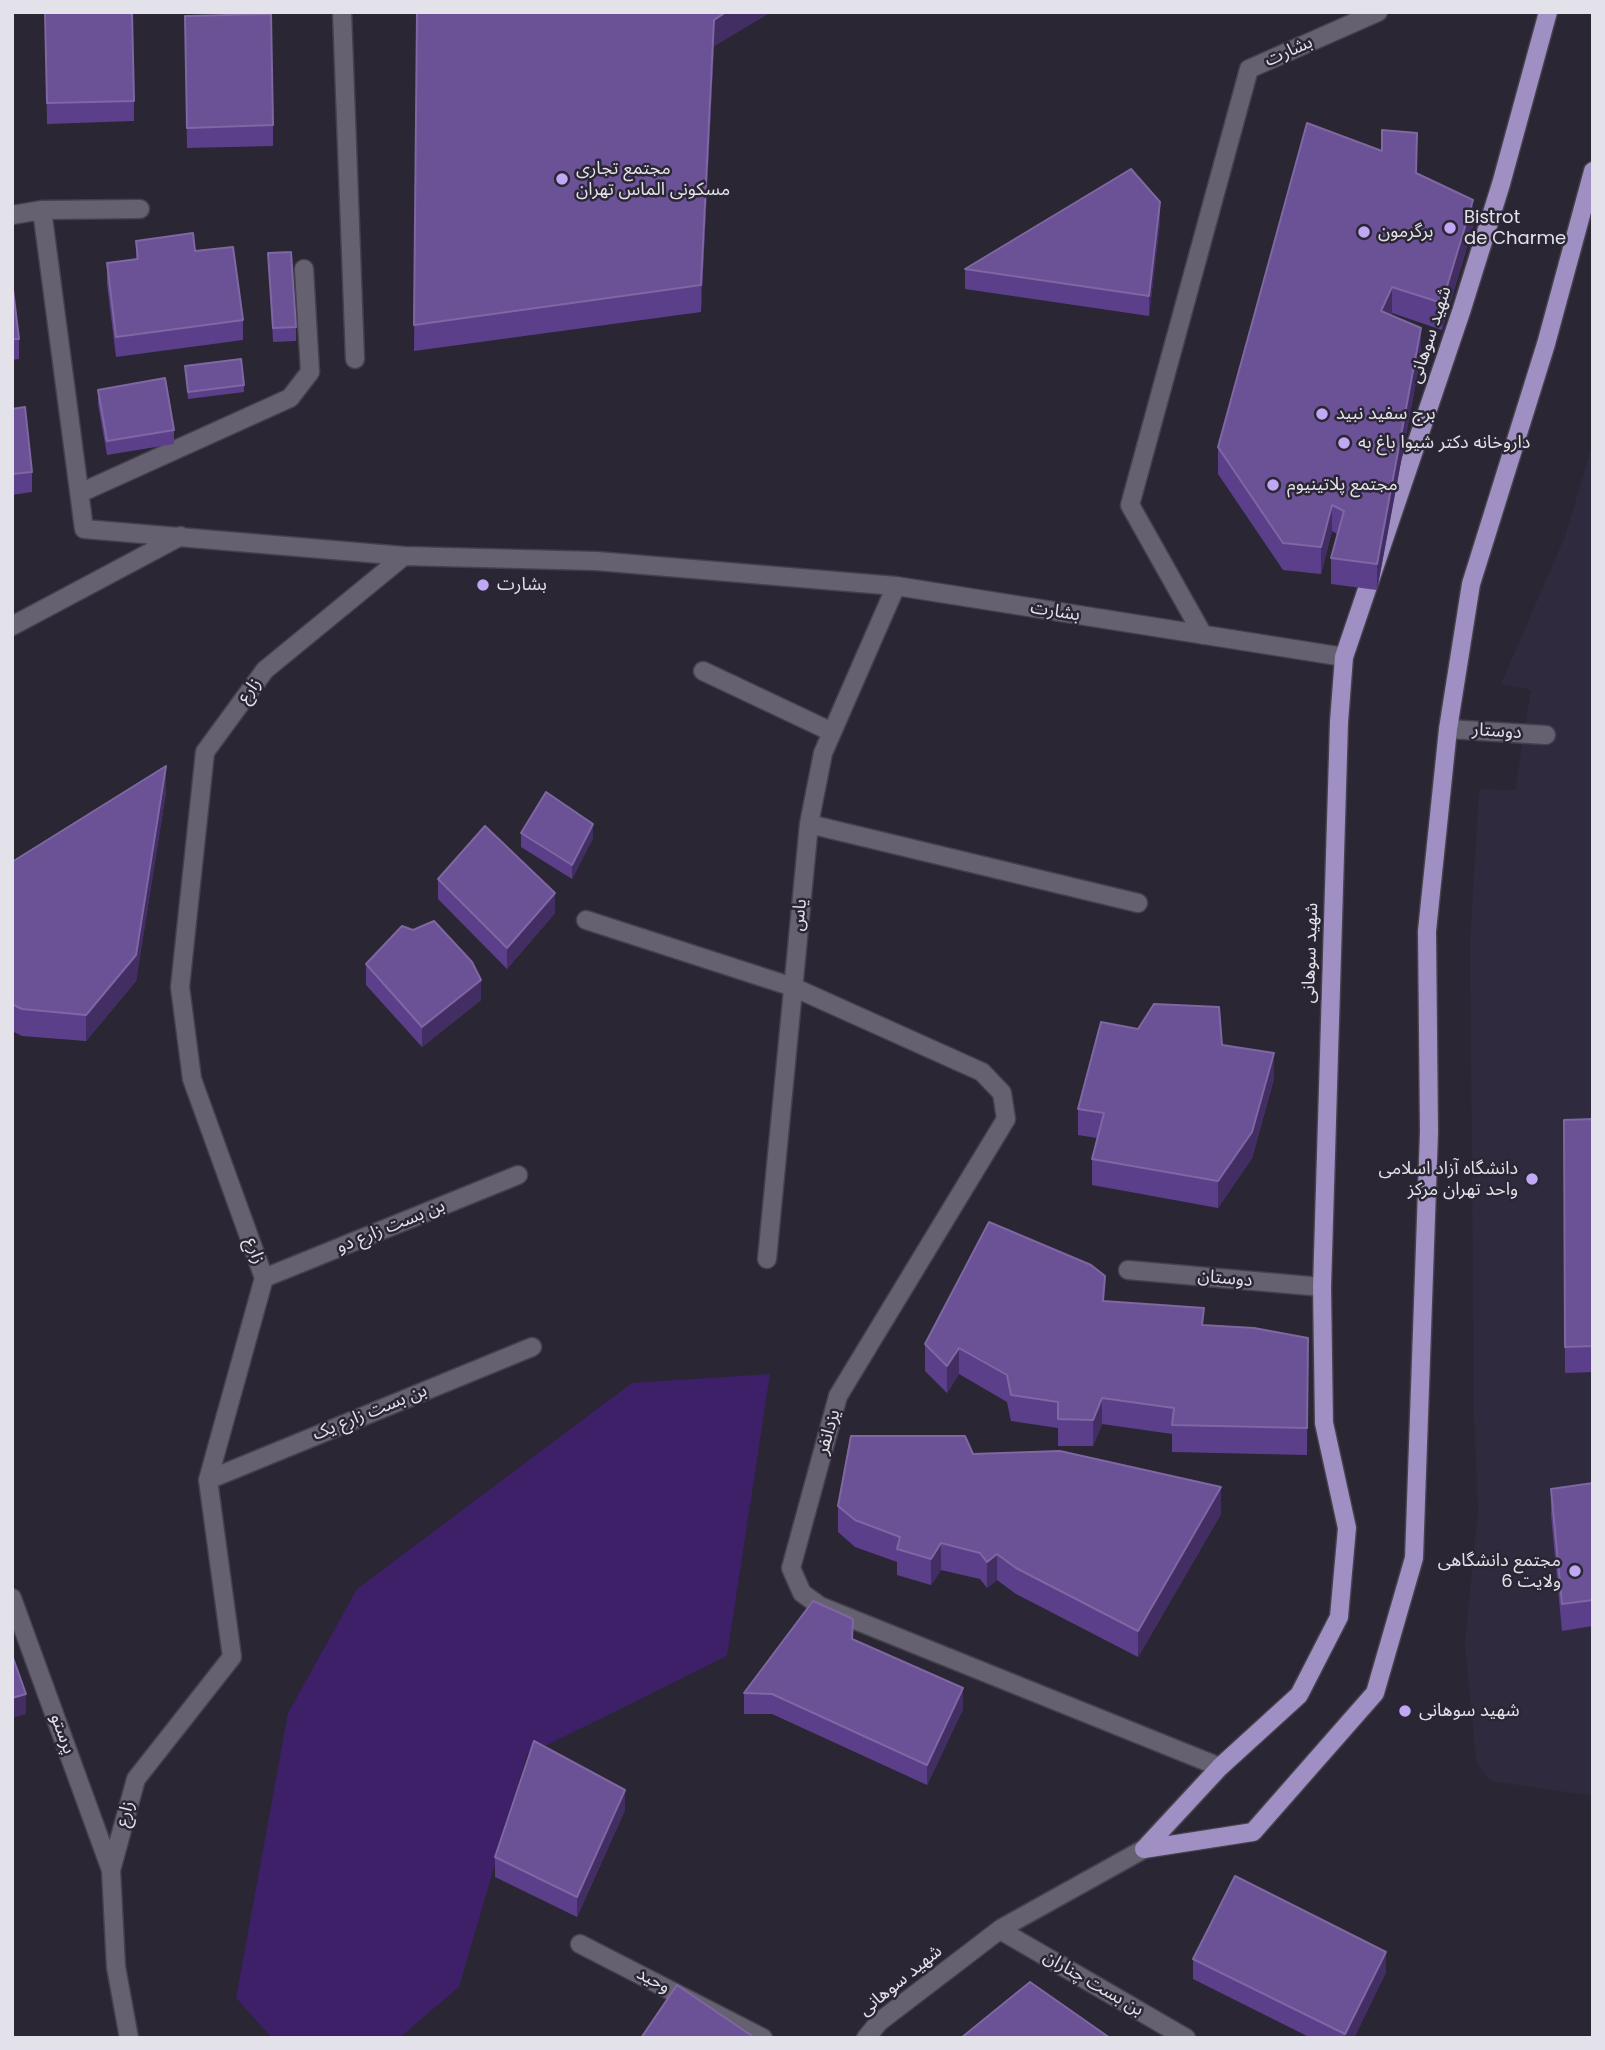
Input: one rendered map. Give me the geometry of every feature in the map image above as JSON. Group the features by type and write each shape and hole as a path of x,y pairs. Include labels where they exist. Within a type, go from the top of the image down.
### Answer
{"main road":[{"name":"شهید سوهانی","path":"1144,1849 1220,1767 1299,1695 1339,1617 1347,1528 1324,1423 1322,1287 1339,722 1344,657 1461,312 1501,184 1548,12"},
{"name":"شهید سوهانی","path":"1144,1849 1253,1832 1375,1693 1414,1558 1429,1132 1427,931 1448,729 1471,584 1546,344 1593,171"}],"street":[{"path":"342,12 355,359"},
{"name":"بشارت","path":"1203,635 1130,505 1249,69 1378,12"},
{"path":"12,215 42,210 140,209"},
{"path":"42,210 79,493 289,398 310,372 304,269"},
{"name":"بشارت","path":"79,493 85,529 404,556 596,561 896,586 1344,657"},
{"path":"12,626 181,536"},
{"name":"زارع","path":"129,2038 116,1967 111,1870 136,1779 232,1657 208,1480 264,1278 192,1079 180,987 205,752 265,670 404,556"},
{"name":"یاس","path":"767,1259 809,824 823,753 896,586"},
{"path":"703,671 832,732"},
{"name":"دوستار","path":"1448,729 1546,735"},
{"path":"809,824 1138,904"},
{"name":"یزدانفر","path":"586,920 793,987 982,1072 1002,1093 1006,1119 838,1396 790,1568 802,1593 820,1606 1220,1767"},
{"name":"بن بست زارع دو","path":"264,1278 518,1175"},
{"name":"دوستان","path":"1128,1270 1322,1287"},
{"name":"بن بست زارع یک","path":"208,1480 532,1347"},
{"name":"پرستو","path":"12,1598 111,1870"},
{"name":"شهید سوهانی","path":"866,2038 878,2022 1000,1930 1144,1849"},
{"name":"بن بست چناران","path":"1000,1930 1186,2038"},
{"name":"وحید","path":"580,1944 763,2038"}],"shaded area":[{"name":"دانشگاه آزاد اسلامی واحد تهران مرکز","path":"1593,443 1593,1796 1491,1781 1483,1772 1476,1760 1465,1644 1478,1511 1474,1415 1470,943 1479,789 1515,790 1531,690 1501,684 1565,536"},
{"path":"770,1374 727,1656 527,1755 459,1987 399,2038 272,2038 236,1998 288,1713 357,1589 632,1383"}],"building":[{"path":"45,12 132,12 134,101 47,103"},
{"name":"مجتمع تجاری مسکونی الماس تهران","path":"417,12 726,12 714,20 701,285 414,325"},
{"path":"271,14 273,125 187,128 185,16"},
{"name":"برج سفید نبید","path":"1307,123 1382,151 1382,130 1417,133 1416,173 1473,200 1442,303 1392,287 1381,311 1421,328 1377,564 1331,558 1344,511 1332,505 1321,547 1283,543 1218,447"},
{"path":"1131,169 1160,202 1149,296 965,269"},
{"path":"193,233 195,251 233,247 243,320 116,337 107,263 138,259 136,241"},
{"path":"291,252 296,327 273,328 268,253"},
{"path":"12,281 19,339 12,339"},
{"path":"241,359 244,385 188,392 185,366"},
{"path":"165,378 174,430 107,441 98,390"},
{"path":"25,407 32,472 12,474 12,409"},
{"path":"166,766 136,955 86,1015 22,1009 12,1004 12,862"},
{"path":"546,792 593,824 572,865 521,833"},
{"path":"485,826 555,893 507,948 438,879"},
{"path":"434,921 472,962 481,980 422,1027 366,964 402,926 413,930"},
{"path":"1154,1004 1219,1007 1222,1045 1274,1053 1252,1132 1218,1181 1092,1159 1104,1113 1078,1109 1101,1022 1138,1029"},
{"path":"1593,1119 1593,1346 1565,1347 1564,1120"},
{"path":"989,1222 1091,1265 1105,1276 1103,1301 1204,1308 1202,1325 1254,1328 1308,1338 1307,1428 1172,1425 1174,1408 1102,1398 1093,1420 1058,1419 1058,1402 1011,1395 1007,1375 959,1348 947,1366 925,1344"},
{"path":"851,1436 965,1436 973,1454 1060,1451 1221,1487 1138,1631 1016,1568 997,1554 987,1562 980,1553 941,1543 931,1559 897,1549 900,1537 855,1520 838,1506"},
{"name":"مجتمع دانشگاهی ولایت 6","path":"1593,1483 1593,1600 1562,1604 1551,1489"},
{"path":"813,1601 853,1619 852,1639 963,1688 927,1765 772,1694 744,1693"},
{"path":"12,1655 26,1694 12,1698"},
{"path":"534,1741 625,1790 577,1897 495,1857"},
{"path":"1235,1876 1386,1952 1345,2034 1193,1959"},
{"path":"1030,1982 1110,2038 961,2038"},
{"path":"677,1985 755,2038 641,2038"}],"place":[{"name":"مجتمع تجاری مسکونی الماس تهران","path":"562,179"},
{"name":"Bistrot de Charme","path":"1450,228"},
{"name":"برگرمون","path":"1364,232"},
{"name":"برج سفید نبید","path":"1322,414"},
{"name":"داروخانه دکتر شیوا باغ به","path":"1344,443"},
{"name":"مجتمع پلاتینیوم","path":"1273,485"},
{"name":"بشارت","path":"483,585"},
{"name":"دانشگاه آزاد اسلامی واحد تهران مرکز","path":"1532,1179"},
{"name":"مجتمع دانشگاهی ولایت 6","path":"1575,1571"},
{"name":"شهید سوهانی","path":"1405,1711"}]}
